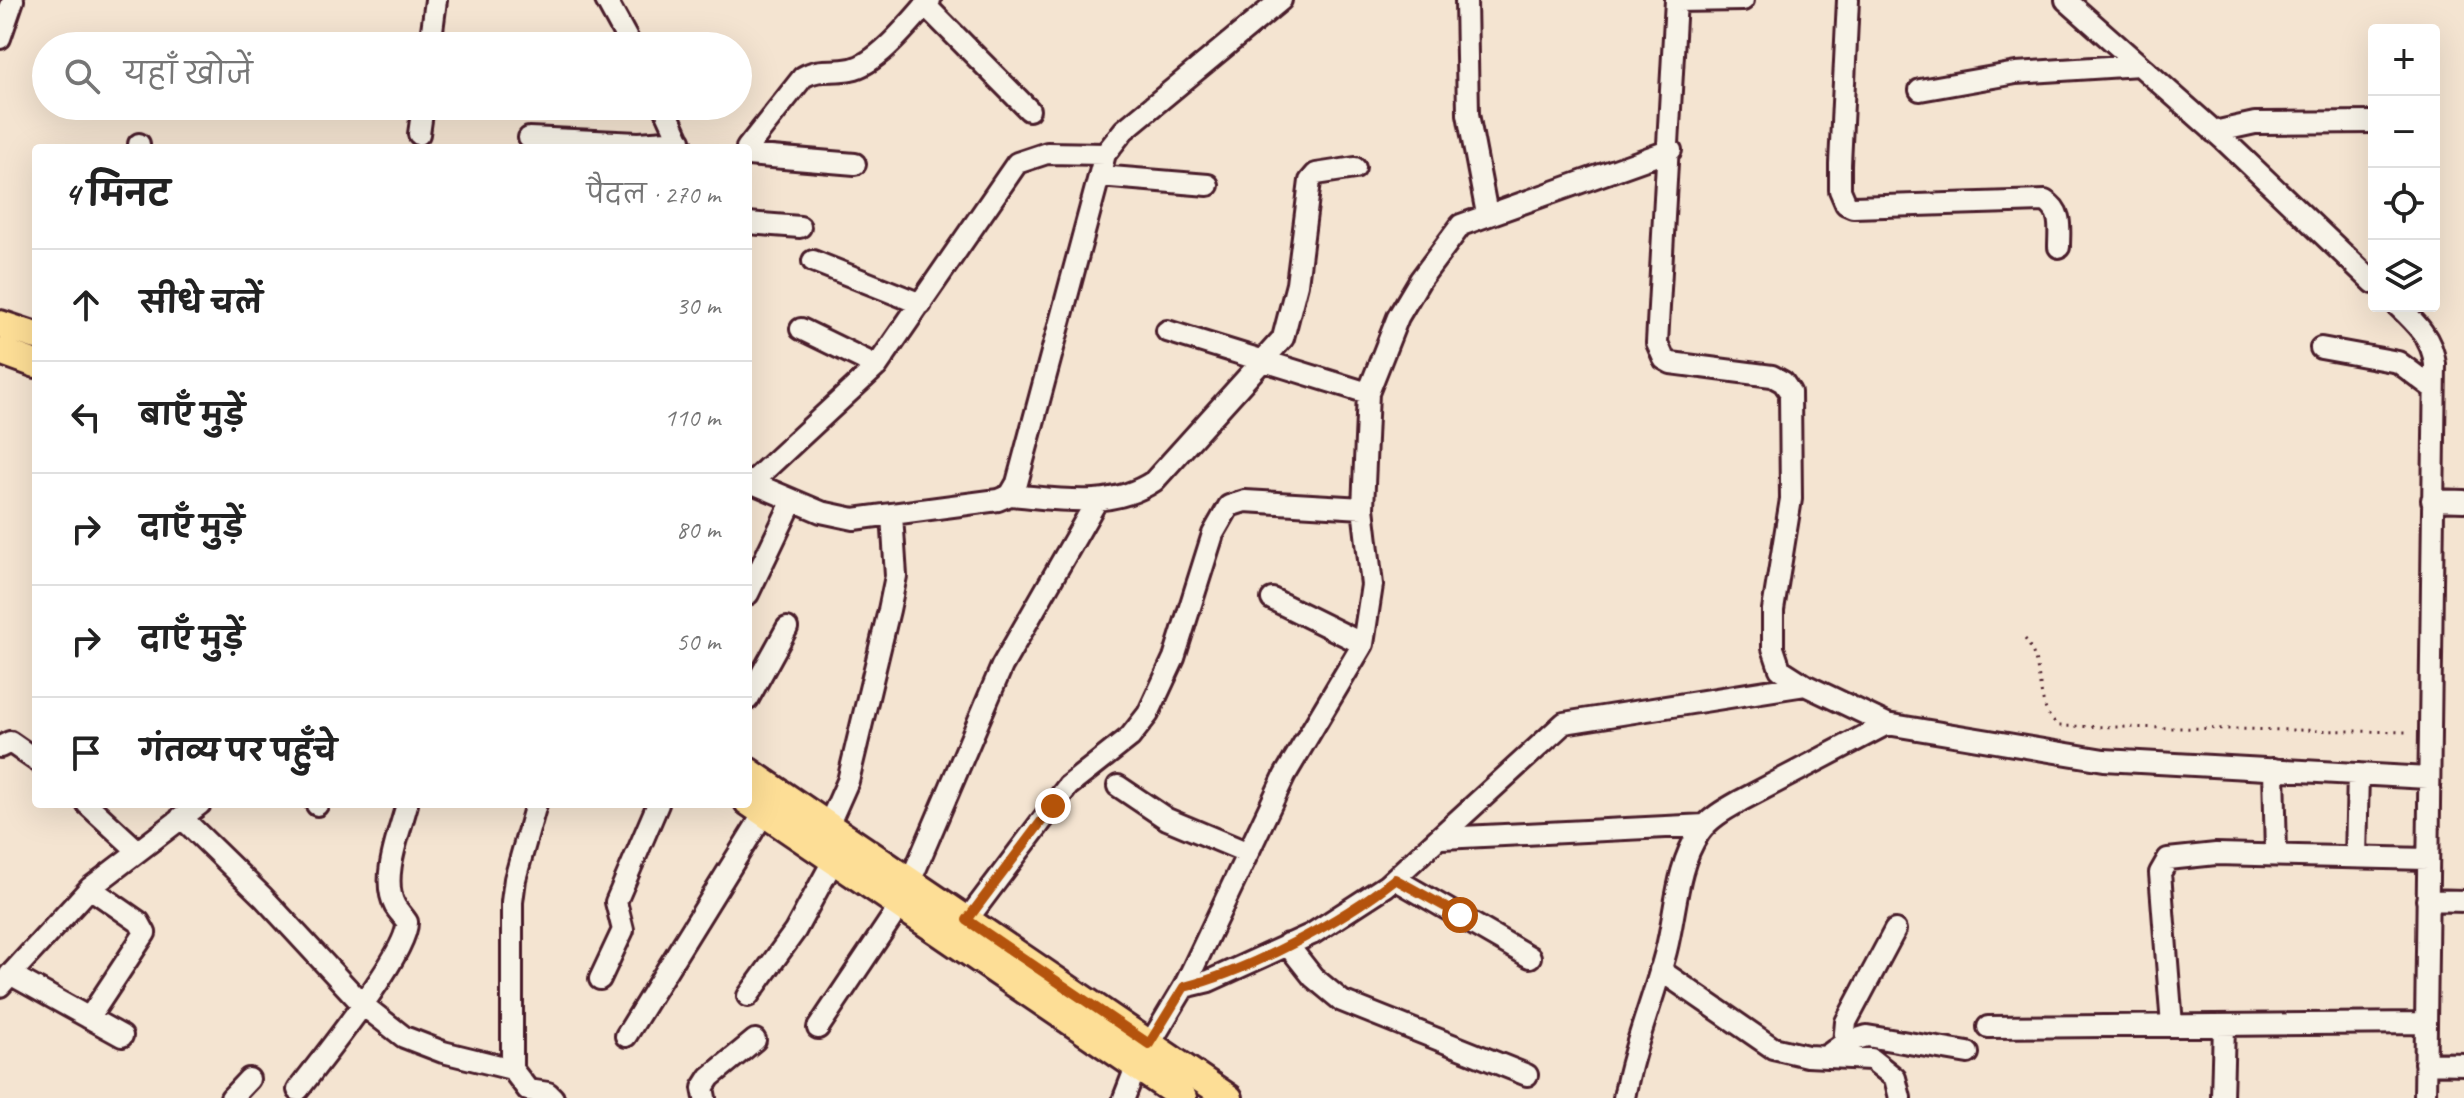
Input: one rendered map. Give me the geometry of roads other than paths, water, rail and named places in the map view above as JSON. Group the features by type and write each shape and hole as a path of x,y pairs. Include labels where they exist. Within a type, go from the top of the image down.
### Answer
{"main road":[{"path":"0,324 32,335"},
{"path":"0,351 32,363"},
{"path":"752,774 967,920 1142,1055 1183,1098"},
{"path":"756,808 899,907 1142,1055 1229,1098"}],"street":[{"path":"0,38 13,0"},
{"path":"432,32 436,0"},
{"path":"606,0 623,32"},
{"path":"1010,495 1022,468 1105,154 1124,130 1281,0"},
{"path":"1466,0 1468,114 1487,214"},
{"path":"1743,0 1676,1 1671,150 1657,343 1664,359 1671,363 1772,376 1783,382 1790,392 1791,499 1773,610 1773,648 1780,669 1805,685 1887,724 2104,760 2428,778"},
{"path":"1848,0 1840,177 1842,199 1846,204 1853,207 2045,201 2059,218 2059,247"},
{"path":"2066,0 2214,132 2368,277"},
{"path":"750,144 803,77 814,70 859,67 905,29 927,3 1029,110"},
{"path":"1920,90 2016,73 2139,65"},
{"path":"419,134 421,120"},
{"path":"529,138 681,144 670,120"},
{"path":"2214,132 2255,123 2368,122"},
{"path":"1124,1098 1142,1055 1184,987 1285,775 1363,644 1372,585 1363,508 1368,393 1398,317 1420,280 1461,225 1671,150"},
{"path":"752,480 877,366 1017,163 1047,153 1105,154"},
{"path":"752,155 855,164"},
{"path":"752,483 792,502 854,519 975,505 1010,495 1096,502 1140,490 1154,481 1283,338 1290,321 1310,181 1316,174 1355,168"},
{"path":"1099,176 1208,185"},
{"path":"752,223 800,227"},
{"path":"813,261 921,304"},
{"path":"2404,312 2421,328 2431,345 2434,389 2425,1098"},
{"path":"801,329 877,366"},
{"path":"1167,331 1368,393"},
{"path":"2321,348 2398,362 2434,389"},
{"path":"2432,500 2464,501"},
{"path":"967,920 1068,786 1130,737 1148,714 1174,658 1213,534 1229,506 1245,501 1363,508"},
{"path":"752,586 792,502"},
{"path":"910,882 1002,666 1096,502"},
{"path":"828,826 848,781 892,598 896,576 892,515"},
{"path":"1272,599 1363,644"},
{"path":"752,692 787,628"},
{"path":"1184,987 1209,981 1312,934 1395,879 1564,723 1805,685"},
{"path":"1624,1098 1635,1046 1660,970 1686,864 1706,825 1742,800 1887,724"},
{"path":"0,747 10,742 17,744 32,757"},
{"path":"2274,769 2276,855"},
{"path":"2356,857 2358,774"},
{"path":"1118,786 1167,819 1246,852"},
{"path":"91,808 138,851"},
{"path":"122,1036 5,980 90,888 194,808"},
{"path":"298,1090 363,1005 407,930 391,890 393,863 406,808"},
{"path":"519,1084 512,902 515,879 535,808"},
{"path":"600,979 623,930 616,902 656,808"},
{"path":"626,1036 756,808"},
{"path":"181,817 263,897 363,1005 404,1037 553,1098"},
{"path":"1442,838 1706,825"},
{"path":"2172,1025 2162,865 2168,859 2183,856 2276,855 2428,859"},
{"path":"748,996 795,931 833,861"},
{"path":"1395,879 1530,957"},
{"path":"89,1018 145,933 139,922 90,888"},
{"path":"2427,900 2464,901"},
{"path":"818,1028 899,907"},
{"path":"1836,1049 1846,1022 1895,930"},
{"path":"1287,944 1313,977 1342,1001 1527,1075"},
{"path":"1660,970 1773,1048 1793,1055 1836,1049 1855,1038 1877,1036 1968,1053"},
{"path":"1988,1027 2426,1023"},
{"path":"2222,1098 2224,1025"},
{"path":"705,1098 703,1088 710,1077 755,1040"},
{"path":"1836,1049 1882,1065 1895,1078 1900,1098"},
{"path":"2425,1063 2464,1064"},
{"path":"231,1098 249,1079"}]}
